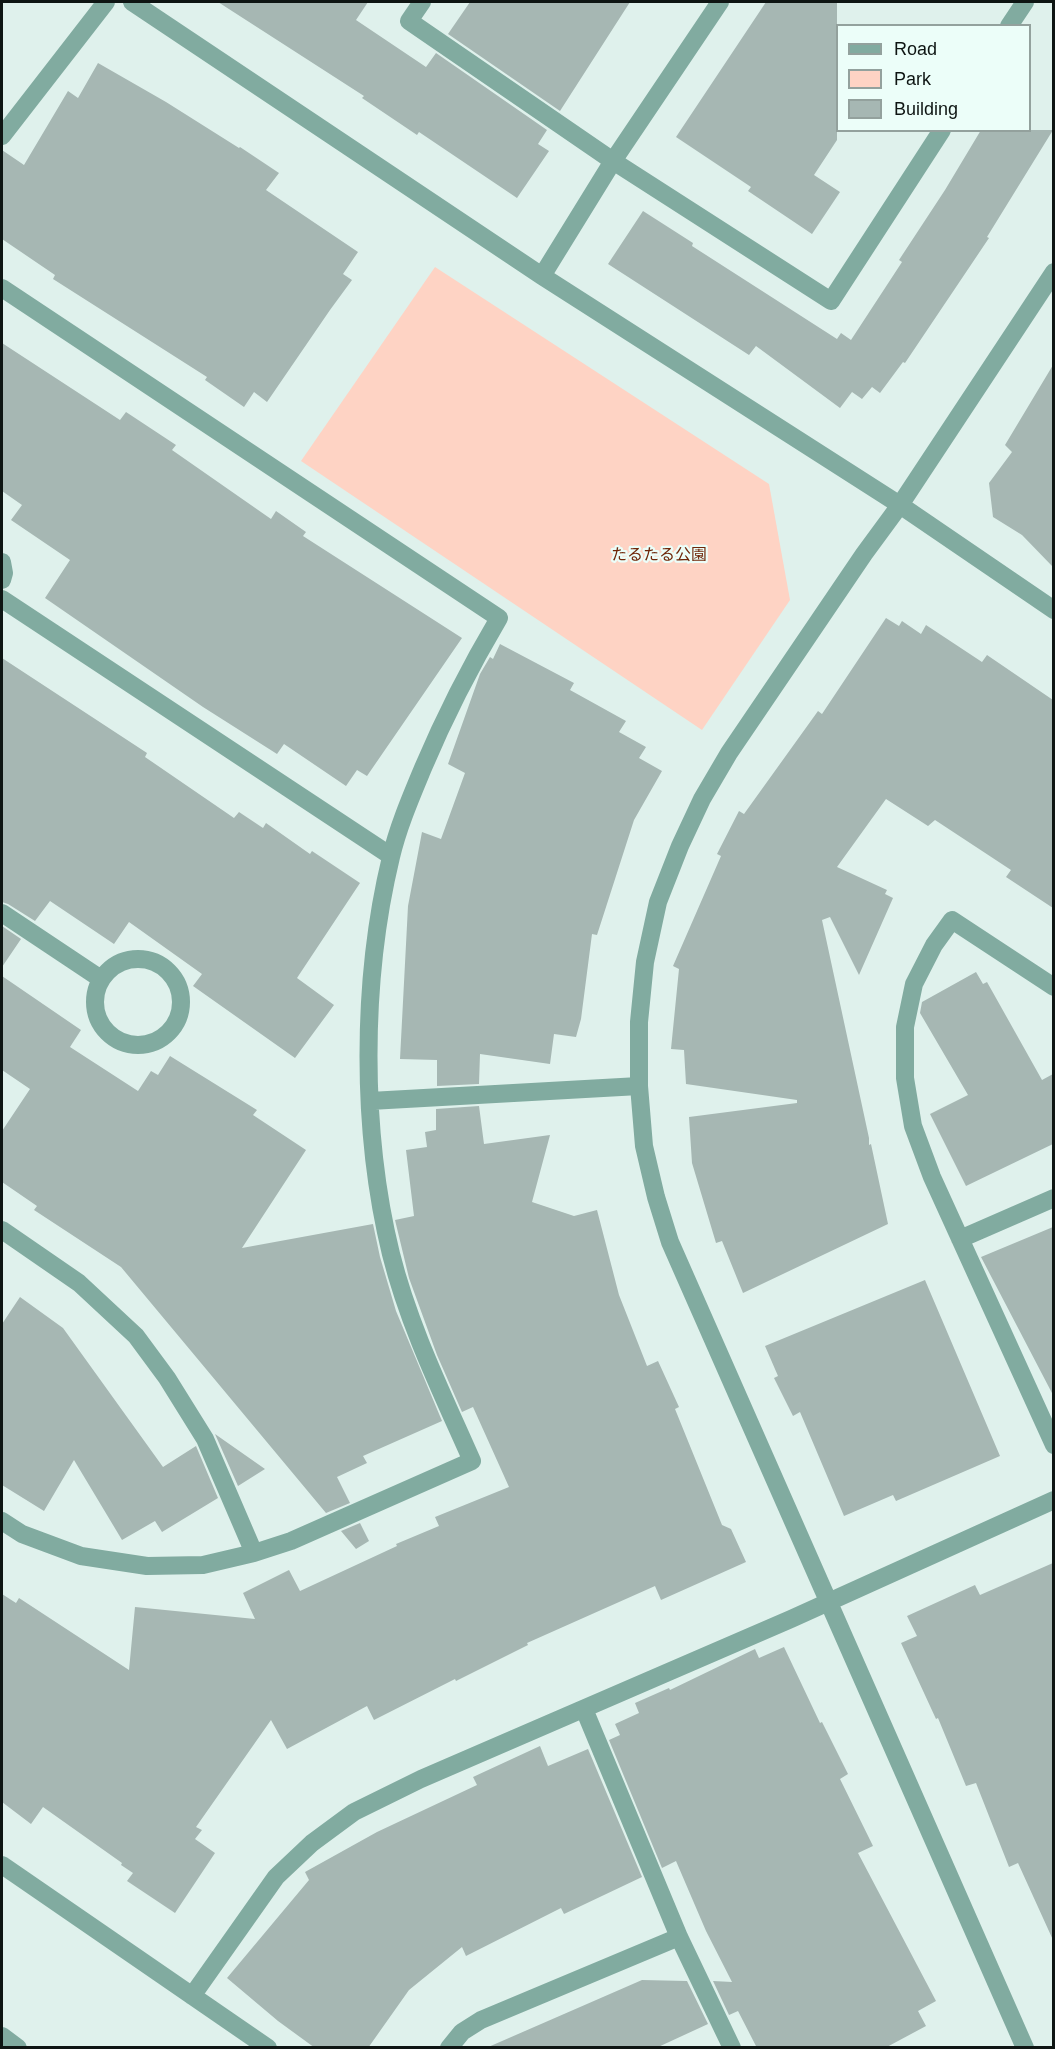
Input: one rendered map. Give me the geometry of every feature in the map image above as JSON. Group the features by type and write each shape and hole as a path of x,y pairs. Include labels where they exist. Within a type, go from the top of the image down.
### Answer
{"street":[{"path":"2,136 106,2"},
{"path":"132,2 542,276 900,506 1053,610"},
{"path":"422,2 409,21 613,161 831,301 941,132"},
{"path":"542,276 613,161 720,2"},
{"path":"1010,24 1025,2"},
{"path":"1025,2048 670,1242 644,1146 639,1086 639,1022 645,962 658,902 680,846 707,790 729,753 843,585 900,506 1053,272"},
{"path":"2,288 499,618 469,669 441,726 407,806 391,856 376,930 368,1029 370,1101 377,1178 391,1254 413,1326 472,1461 291,1541 254,1553 203,1565 147,1566 81,1556 22,1534 2,1521"},
{"path":"2,562 4,573 2,580"},
{"path":"2,599 391,856"},
{"path":"2,913 101,979"},
{"path":"1053,987 952,920 934,945 914,984 905,1027 905,1078 914,1126 932,1177 1053,1445"},
{"path":"129,960 150,961 162,966 173,976 179,988 181,1002 179,1015 173,1028 162,1038 148,1044 133,1046 119,1041 106,1032 98,1020 94,1006 101,979 111,969 129,960"},
{"path":"370,1101 639,1086"},
{"path":"960,1239 1053,1198"},
{"path":"2,1230 79,1282 136,1336 167,1378 205,1439 254,1553"},
{"path":"192,1996 276,1877 312,1843 354,1812 421,1779 829,1602 1053,1500"},
{"path":"584,1709 679,1936 732,2048"},
{"path":"2,1865 267,2048"},
{"path":"449,2048 462,2032 481,2020 679,1936"},
{"path":"2,2036 18,2048"}],"green space":[{"name":"たるたる公園","path":"435,267 769,484 790,600 702,730 301,461"}],"building":[{"path":"218,2 368,2 356,20 426,67 436,53 547,130 538,144 549,151 517,198 419,132 417,135 362,98 364,96"},
{"path":"470,2 630,2 560,111 448,34"},
{"path":"766,2 837,2 837,140 814,175 840,192 812,234 748,191 751,187 676,137"},
{"path":"98,63 166,102 279,173 266,190 358,252 343,274 352,280 267,402 254,392 244,407 205,380 207,377 53,279 55,275 2,239 2,150 24,165 68,91 78,98"},
{"path":"1053,130 987,237 989,238 905,363 903,362 880,393 872,387 862,399 852,392 840,408 756,346 749,355 608,264 643,211 693,243 692,246 837,339 841,333 851,340 902,262 899,260 980,132"},
{"path":"2,343 120,420 126,412 176,445 172,450 271,519 276,511 306,532 303,536 462,638 367,776 357,770 346,786 284,744 277,754 203,707 45,598 70,560 11,520 22,505 2,491"},
{"path":"1053,365 1053,567 1022,535 993,517 989,483 1012,452 1005,445"},
{"path":"886,618 899,626 902,621 921,634 926,625 982,662 987,655 1053,700 1053,908 1006,877 1011,870 935,820 928,826 886,799 837,867 887,890 885,894 893,898 859,975 830,917 822,920 869,1145 871,1144 888,1224 743,1293 722,1241 716,1243 692,1163 689,1117 797,1103 797,1100 686,1084 684,1050 671,1049 679,969 673,966 721,856 717,854 739,811 744,814 818,711 822,714"},
{"path":"500,644 574,683 570,690 626,721 619,732 646,747 639,758 662,771 634,820 597,935 592,934 581,1019 576,1037 554,1034 550,1064 480,1054 479,1084 437,1086 437,1060 400,1059 408,906 422,832 441,839 465,773 448,764 480,674 490,657 493,659"},
{"path":"2,658 147,753 145,757 234,818 239,812 263,828 266,823 310,854 312,851 360,883 297,978 334,1005 295,1058 193,986 202,974 129,922 114,944 50,901 35,921 2,902"},
{"path":"2,926 21,939 2,967"},
{"path":"976,972 983,984 987,982 1042,1080 1053,1074 1053,1144 966,1186 930,1114 968,1095 920,1013 922,1002"},
{"path":"2,976 81,1030 70,1047 138,1091 151,1071 158,1075 170,1056 257,1110 253,1115 306,1150 242,1248 373,1224 396,1311 442,1421 363,1456 367,1463 337,1477 350,1503 326,1513 121,1267 34,1210 37,1206 2,1182 2,1131 30,1089 2,1070"},
{"path":"479,1106 484,1144 550,1135 532,1202 574,1216 597,1210 619,1295 647,1366 658,1361 679,1407 675,1409 722,1525 731,1529 746,1562 661,1600 655,1586 527,1643 528,1645 374,1720 367,1706 287,1749 271,1720 196,1827 202,1830 195,1839 215,1853 175,1913 127,1881 133,1873 121,1865 122,1863 43,1807 31,1824 2,1802 2,1594 16,1603 19,1598 129,1670 135,1607 255,1619 243,1593 289,1570 300,1591 397,1546 396,1544 439,1526 435,1517 509,1487 473,1407 462,1412 437,1355 409,1278 395,1220 414,1216 406,1150 427,1147 425,1132 436,1130 436,1109"},
{"path":"1053,1227 1053,1395 981,1257"},
{"path":"925,1280 1000,1456 896,1501 893,1495 844,1516 800,1412 793,1416 774,1378 778,1376 765,1346"},
{"path":"20,1297 63,1328 163,1467 196,1446 218,1498 162,1532 155,1521 122,1540 74,1460 44,1511 2,1485 2,1324"},
{"path":"215,1434 265,1469 238,1486"},
{"path":"360,1523 369,1541 356,1549 341,1531"},
{"path":"1053,1563 1053,1940 1018,1863 1009,1867 976,1783 966,1786 938,1718 936,1719 901,1643 917,1636 907,1616 975,1585 980,1595"},
{"path":"784,1647 820,1723 822,1722 848,1774 840,1779 873,1846 858,1853 936,2001 918,2011 926,2026 885,2048 757,2048 738,2011 729,2015 713,1981 732,1982 706,1931 676,1861 662,1868 609,1740 620,1735 615,1724 639,1713 635,1703 669,1688 670,1690 755,1649 759,1658"},
{"path":"540,1746 548,1766 588,1749 642,1877 564,1914 561,1908 466,1956 462,1947 409,1990 368,2048 315,2048 278,2021 227,1978 309,1880 305,1872 377,1832 477,1785 473,1777"},
{"path":"642,1980 687,1981 708,2024 656,2048 486,2048"}]}
